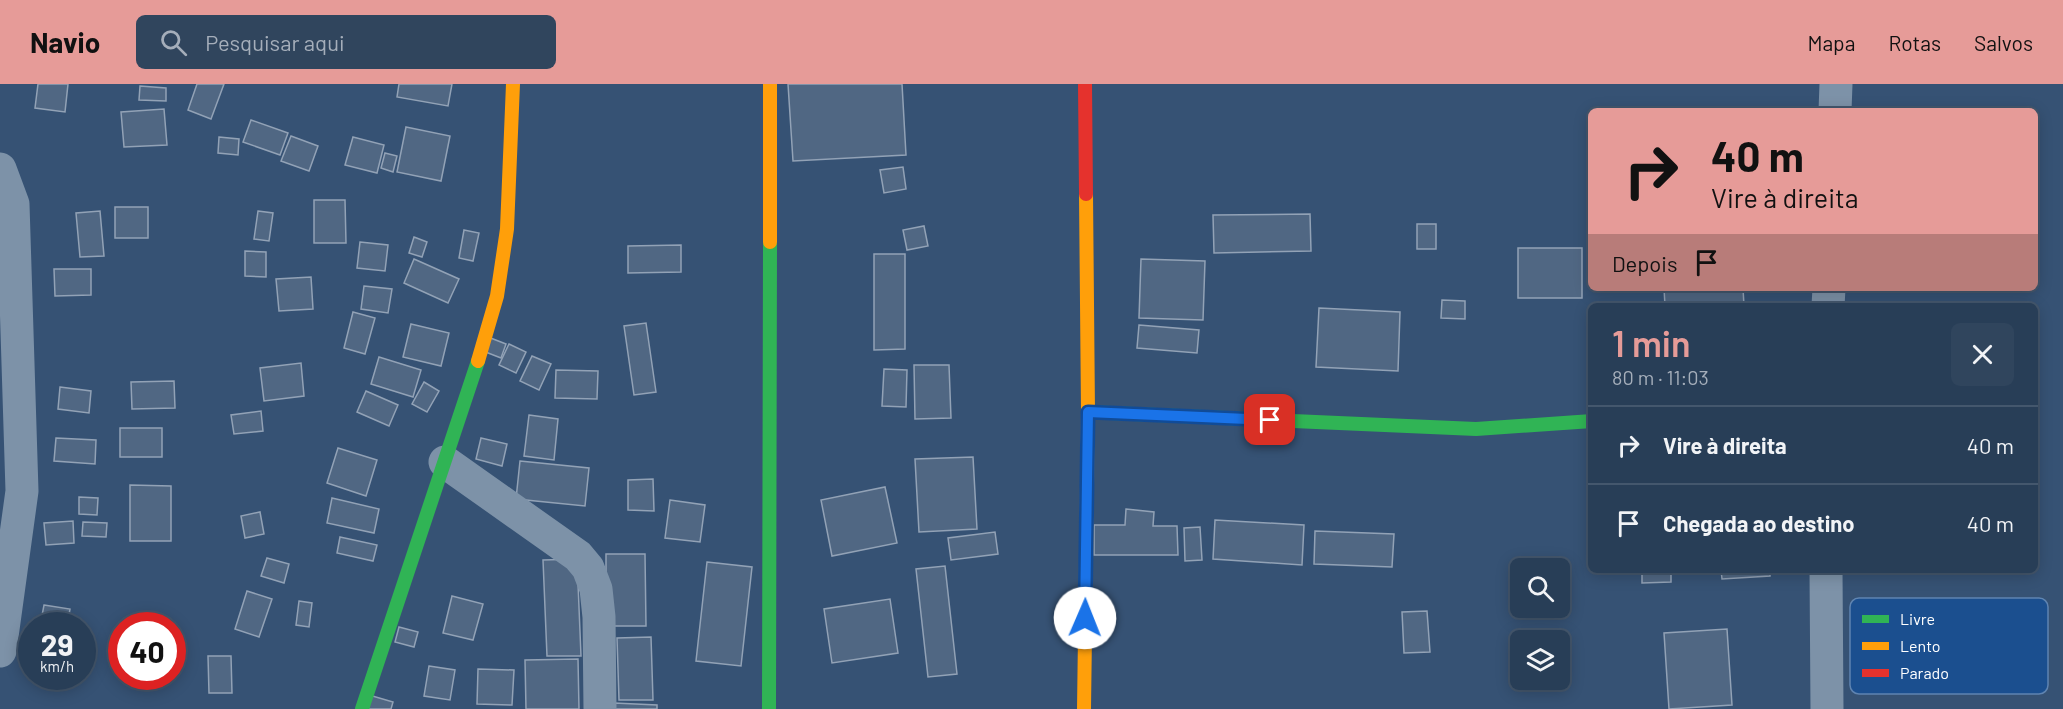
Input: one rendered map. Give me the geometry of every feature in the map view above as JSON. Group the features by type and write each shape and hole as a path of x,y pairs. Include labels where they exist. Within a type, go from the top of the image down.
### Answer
{"street":[{"path":"362,709 480,356 497,296 507,229 513,84"},
{"path":"769,709 770,84"},
{"path":"1084,709 1088,412 1085,84"},
{"path":"1835,108 1836,84"},
{"path":"0,169 13,204 22,491 0,651"},
{"path":"1088,412 1476,429 1588,421"},
{"path":"445,462 578,556 588,568 596,589 599,617 600,709"},
{"path":"1826,573 1827,709"}],"building":[{"path":"38,84 68,84 65,112 35,108"},
{"path":"197,84 224,84 211,119 188,110"},
{"path":"399,84 452,84 448,106 397,97"},
{"path":"788,84 902,84 906,155 793,161"},
{"path":"140,86 166,88 166,101 139,100"},
{"path":"164,109 167,145 124,147 121,112"},
{"path":"251,120 288,133 280,155 243,142"},
{"path":"406,127 450,136 441,181 397,172"},
{"path":"291,136 318,146 309,171 281,161"},
{"path":"219,137 239,139 238,155 218,153"},
{"path":"353,137 384,145 377,173 345,165"},
{"path":"385,153 397,156 393,172 381,168"},
{"path":"903,167 906,189 884,193 880,170"},
{"path":"314,200 345,200 346,243 314,243"},
{"path":"115,207 148,207 148,238 115,238"},
{"path":"100,211 104,256 80,257 76,213"},
{"path":"258,211 273,213 269,241 254,239"},
{"path":"1310,214 1311,251 1214,253 1213,215"},
{"path":"1417,224 1436,224 1436,249 1417,249"},
{"path":"924,226 928,246 907,250 903,230"},
{"path":"464,230 479,233 473,261 459,258"},
{"path":"414,237 427,242 422,257 409,253"},
{"path":"360,242 388,245 385,271 357,268"},
{"path":"681,245 681,272 628,273 628,246"},
{"path":"1518,248 1582,248 1582,298 1518,298"},
{"path":"245,251 266,252 266,277 245,276"},
{"path":"874,254 905,254 905,349 874,350"},
{"path":"414,259 459,279 448,303 404,283"},
{"path":"1141,259 1205,261 1203,320 1139,318"},
{"path":"54,269 91,269 91,295 55,296"},
{"path":"311,277 313,309 279,311 276,279"},
{"path":"364,286 392,289 388,313 361,309"},
{"path":"1664,291 1743,291 1744,303 1665,303"},
{"path":"1442,300 1465,301 1465,319 1441,318"},
{"path":"1319,308 1400,312 1398,371 1316,367"},
{"path":"353,312 375,318 365,354 344,348"},
{"path":"646,323 656,392 634,395 624,326"},
{"path":"411,324 449,333 441,366 403,357"},
{"path":"1139,325 1199,330 1197,353 1137,348"},
{"path":"488,337 506,344 501,358 483,351"},
{"path":"509,344 526,352 516,373 499,365"},
{"path":"532,356 551,364 539,390 520,381"},
{"path":"379,357 421,370 413,397 371,384"},
{"path":"301,363 304,396 264,401 260,368"},
{"path":"914,365 949,365 951,418 915,419"},
{"path":"884,369 907,370 906,407 882,406"},
{"path":"556,370 598,371 597,399 555,398"},
{"path":"174,381 175,408 132,409 131,382"},
{"path":"424,382 439,391 427,412 412,404"},
{"path":"60,387 91,391 89,413 58,409"},
{"path":"366,391 398,405 389,426 357,412"},
{"path":"261,411 263,431 234,434 231,415"},
{"path":"529,415 558,419 554,460 524,456"},
{"path":"120,428 162,428 162,457 120,457"},
{"path":"56,438 96,440 95,464 54,461"},
{"path":"481,438 507,444 502,466 476,459"},
{"path":"338,448 377,460 366,496 327,483"},
{"path":"973,457 977,529 919,532 915,459"},
{"path":"520,461 589,468 585,506 516,499"},
{"path":"653,479 654,511 628,510 628,480"},
{"path":"130,485 171,486 171,541 130,541"},
{"path":"885,487 897,543 832,556 821,500"},
{"path":"79,497 98,498 97,515 79,514"},
{"path":"332,498 379,509 374,533 327,523"},
{"path":"670,500 705,505 700,542 665,538"},
{"path":"1126,509 1154,512 1153,526 1177,526 1178,555 1094,555 1094,525 1125,525"},
{"path":"260,512 264,534 245,538 241,516"},
{"path":"1215,520 1304,525 1302,565 1213,559"},
{"path":"73,521 74,543 46,545 44,523"},
{"path":"83,522 107,523 106,537 82,536"},
{"path":"1200,527 1202,560 1185,561 1184,528"},
{"path":"1315,531 1394,534 1392,567 1314,564"},
{"path":"995,532 998,554 951,560 948,538"},
{"path":"340,537 377,545 373,561 337,553"},
{"path":"606,554 645,554 646,626 606,626"},
{"path":"267,558 289,564 284,583 261,576"},
{"path":"577,559 581,656 547,656 543,560"},
{"path":"707,562 752,567 741,666 696,661"},
{"path":"945,566 957,674 928,677 916,569"},
{"path":"1642,573 1671,573 1671,582 1642,583"},
{"path":"1721,573 1770,573 1770,576 1722,579"},
{"path":"247,591 272,599 259,637 235,629"},
{"path":"452,596 483,604 473,640 443,633"},
{"path":"890,599 898,653 832,663 824,609"},
{"path":"299,601 312,603 309,627 296,625"},
{"path":"44,605 70,609 69,612 43,612"},
{"path":"1427,611 1430,652 1404,653 1402,612"},
{"path":"399,627 418,632 414,647 395,642"},
{"path":"1727,629 1732,705 1669,709 1664,633"},
{"path":"651,637 653,700 619,700 617,638"},
{"path":"208,656 231,656 232,693 209,693"},
{"path":"578,659 579,709 526,709 525,660"},
{"path":"429,666 455,670 450,700 424,696"},
{"path":"478,669 514,670 512,705 477,704"},
{"path":"369,695 393,702 391,709 365,709"},
{"path":"614,703 657,705 657,709 613,709"}],"traffic: fast":[{"path":"769,709 770,242"},
{"path":"362,709 478,361"},
{"path":"1088,412 1476,429 1588,421"}],"traffic: slow":[{"path":"478,361 497,296 507,229 513,84"},
{"path":"770,84 770,242"},
{"path":"1084,709 1088,412 1086,194"}],"traffic: jam":[{"path":"1085,84 1086,194"}],"route":[{"path":"1085,618 1088,412 1270,420"}]}
